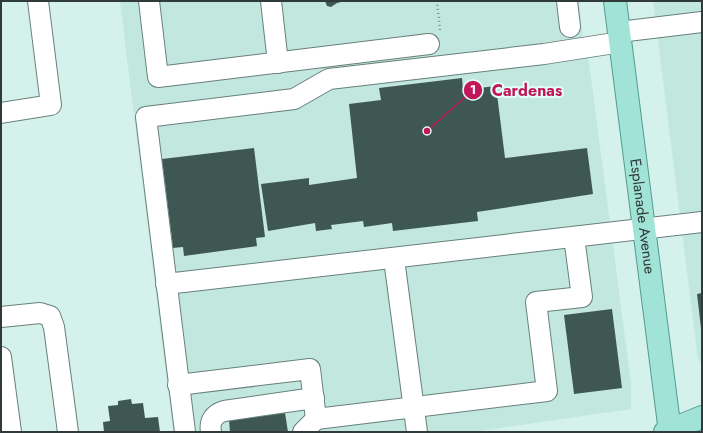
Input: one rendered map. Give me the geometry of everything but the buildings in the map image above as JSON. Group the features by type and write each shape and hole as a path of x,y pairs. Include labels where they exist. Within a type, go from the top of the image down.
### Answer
{"main road":[{"name":"Esplanade Avenue","path":"615,1 670,432"},
{"path":"670,432 702,416"}],"street":[{"path":"1,113 51,106 38,1"},
{"path":"149,1 158,77 278,63 435,39"},
{"path":"271,1 278,63"},
{"path":"567,1 570,26"},
{"path":"185,432 146,117 294,99 329,79 544,54 620,37 702,22"},
{"path":"166,284 394,259 702,222"},
{"path":"178,385 310,369 314,398 310,425 414,406 546,391 536,302 582,297 574,237"},
{"path":"394,259 417,432"},
{"path":"1,317 40,313 50,316 54,327 68,432"},
{"path":"1,357 11,432"},
{"path":"211,432 210,423 217,414 224,411 314,398"}],"path":[{"path":"435,39 437,1"}],"shaded area":[{"path":"120,1 579,1 583,39 586,40 631,383 631,409 471,432 173,432"},
{"path":"653,1 702,1 702,363 698,359"}],"place":[{"name":"Cardenas","path":"427,131"}]}
